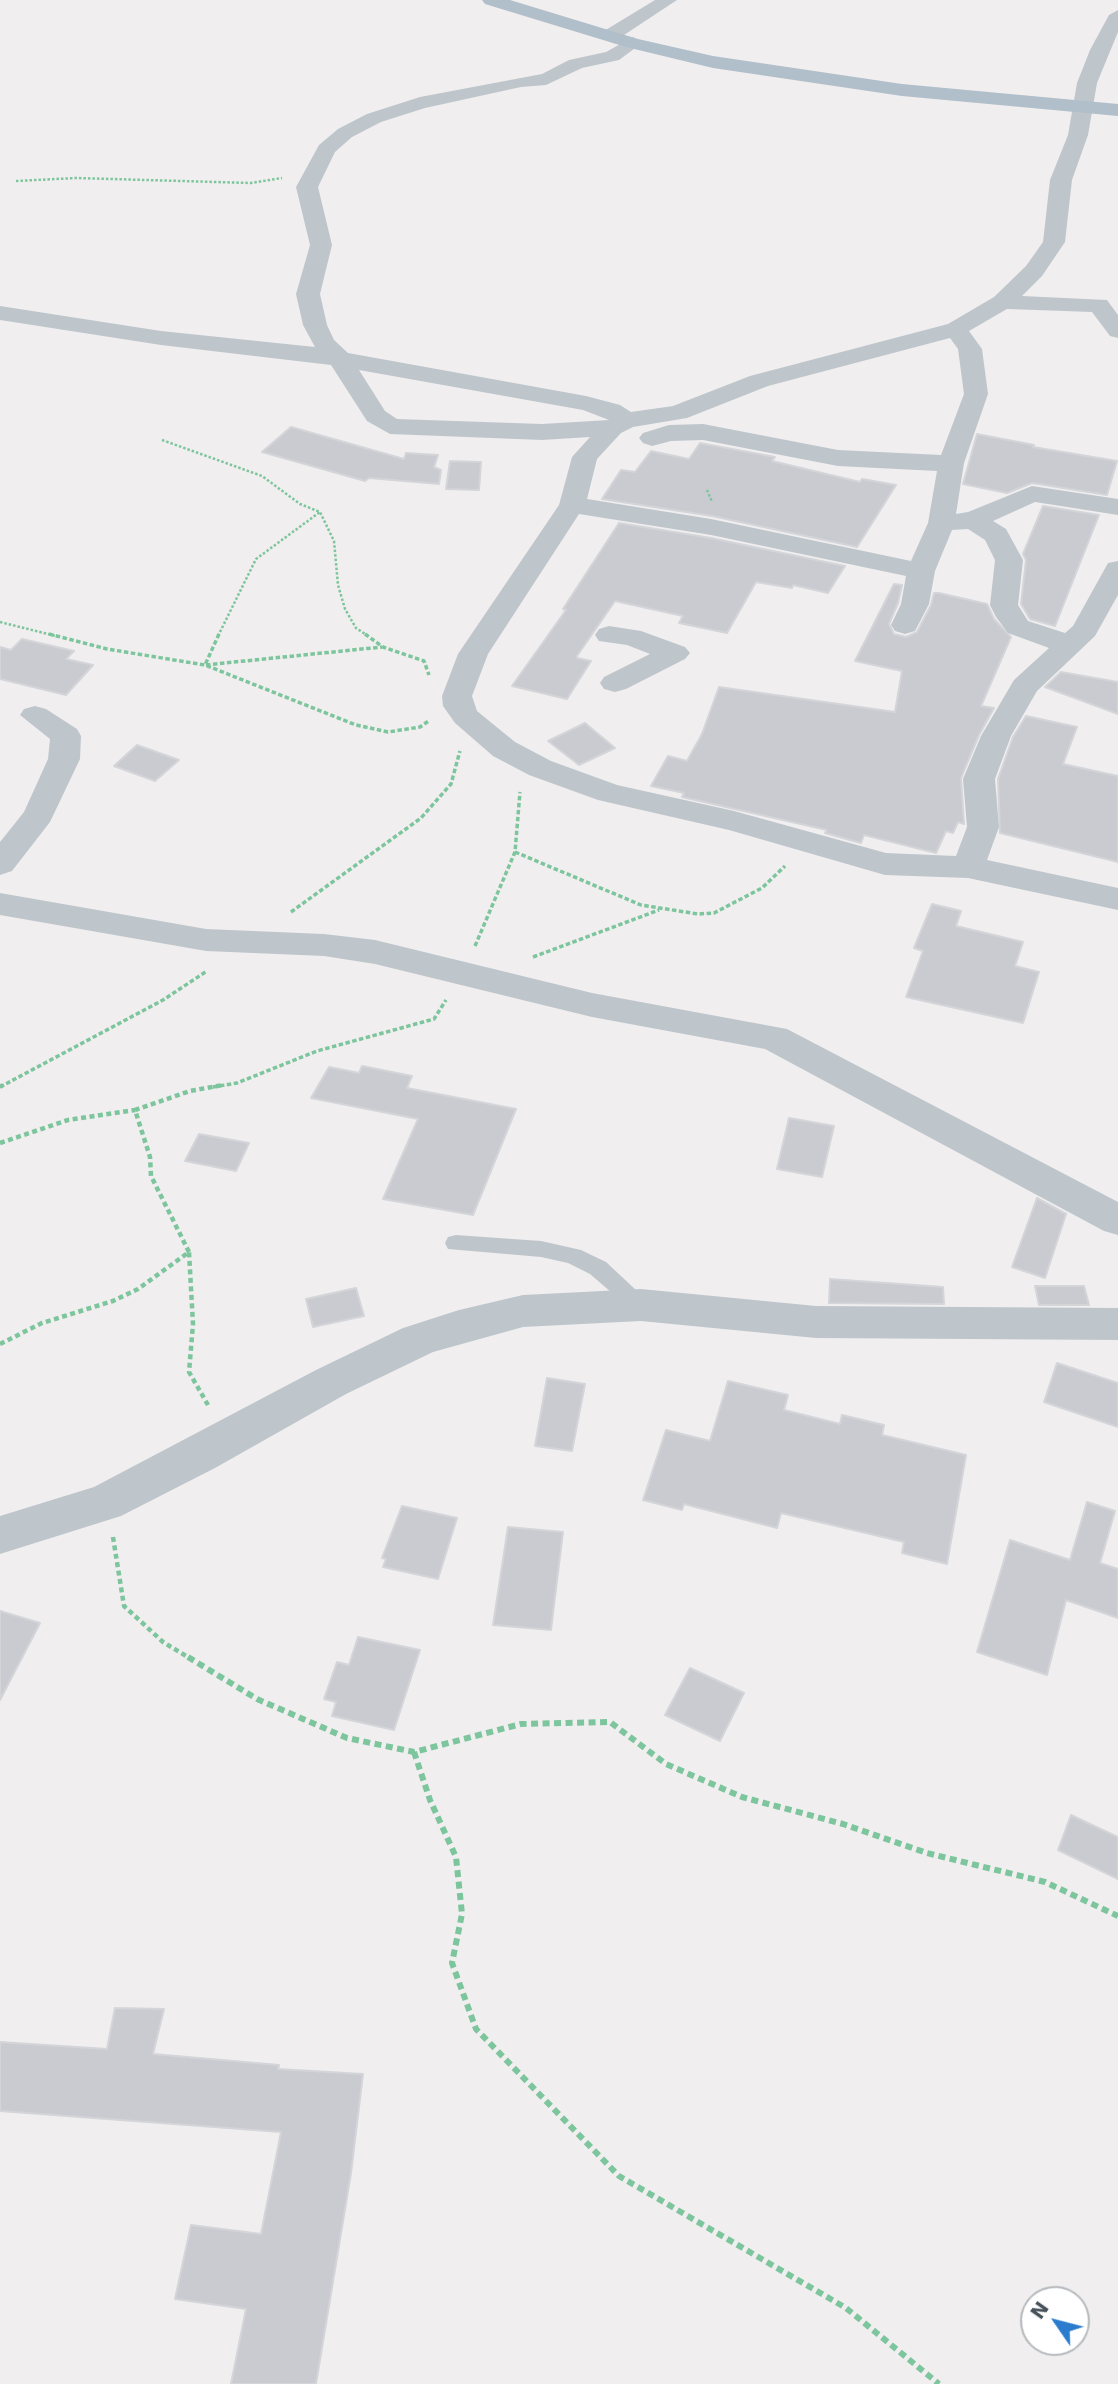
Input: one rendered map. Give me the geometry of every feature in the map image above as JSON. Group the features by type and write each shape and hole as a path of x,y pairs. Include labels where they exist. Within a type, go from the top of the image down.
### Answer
{"main road":[{"path":"492,0 633,43 713,62 838,82 1085,109 1118,110"}],"street":[{"path":"611,35 668,0"},
{"path":"633,43 612,55 576,64 546,79 522,81 386,112 338,137 326,149 307,187 321,249 308,294 317,331 340,359 376,416 395,427 505,432 588,432 678,413 723,392 759,381 956,329 1002,302 1058,252 1061,180 1085,109 1087,83 1098,50 1118,15"},
{"path":"1077,280 1109,305 1118,331"},
{"path":"1002,302 1109,305"},
{"path":"0,313 135,334 272,348 586,403 611,410 620,424"},
{"path":"905,625 915,604 921,571 941,523 951,463 977,386 970,349 956,329"},
{"path":"620,424 592,447 572,505 473,654 450,709 523,760 609,793 734,821 885,864 968,867 1118,899"},
{"path":"582,471 669,433 704,432 838,458 951,463"},
{"path":"941,523 972,520 1032,494 1118,507"},
{"path":"572,505 711,527 921,571"},
{"path":"972,520 996,535 1009,560 1004,605 1018,628 1070,645"},
{"path":"968,867 983,827 979,779 988,754 1026,686 1085,630 1118,569"},
{"path":"609,635 631,637 675,653 615,683"},
{"path":"0,864 39,815 66,752 66,736 63,732 35,715"},
{"path":"0,904 206,940 348,948 464,973 592,1006 774,1038 1118,1220"},
{"path":"0,1535 105,1503 377,1359 458,1326 523,1311 641,1304 816,1322 1118,1324"}],"lane":[{"path":"456,1243 541,1249 573,1256 598,1268 641,1304"}],"path":[{"path":"16,181 76,178 251,183 311,177"},
{"path":"0,622 107,649 205,665 356,725 388,732 419,727 450,709 424,661 383,647 356,628 345,609 338,584 334,541 320,512 300,504 262,475 162,440"},
{"path":"205,665 239,589 256,559 320,512"},
{"path":"205,665 383,647"},
{"path":"0,1143 68,1120 135,1110 190,1091 237,1083 317,1051 434,1019 464,973 515,852 523,760"},
{"path":"515,852 660,910 698,914 714,913 762,888 808,844"},
{"path":"529,959 660,910"},
{"path":"135,1110 150,1157 151,1175 189,1252 193,1324 189,1372 226,1441"},
{"path":"0,1345 42,1323 113,1301 138,1289 189,1252"},
{"path":"105,1503 120,1567 124,1606 163,1642 257,1699 347,1738 414,1752 521,1724 610,1722 666,1764 742,1797 843,1824 928,1853 1045,1882 1118,1916"},
{"path":"414,1752 430,1800 456,1857 462,1914 452,1963 476,2029 620,2176 846,2308 939,2384"}],"building":[{"path":"291,427 404,459 406,453 438,455 434,467 441,470 439,484 369,478 365,481 262,452"},
{"path":"977,434 1034,445 1033,447 1117,461 1107,495 1032,483 1007,493 963,484"},
{"path":"700,443 775,457 772,461 860,482 862,479 896,485 857,547 712,516 602,499 621,470 635,472 651,451 689,459"},
{"path":"450,461 481,462 479,490 446,489"},
{"path":"1043,506 1099,515 1055,626 1030,619 1021,604 1026,560 1023,554"},
{"path":"619,523 711,538 845,566 828,593 793,585 792,588 756,582 727,633 679,623 683,616 615,601 577,656 591,661 567,699 512,686 566,610 563,609"},
{"path":"894,584 902,585 889,624 894,634 906,637 917,632 934,593 939,593 987,604 994,619 1011,637 981,706 994,708 961,778 964,824 958,822 953,833 946,831 936,853 864,835 861,843 825,833 827,830 682,797 684,793 651,786 668,756 687,761 702,734 719,687 895,712 902,671 855,661"},
{"path":"22,639 74,651 66,659 93,665 66,695 0,679 0,647 11,650"},
{"path":"1061,672 1118,682 1118,714 1045,687"},
{"path":"1026,716 1077,727 1063,764 1118,776 1118,862 1000,833 998,779 1013,737"},
{"path":"585,723 615,748 579,765 548,741"},
{"path":"137,745 179,760 155,781 114,766"},
{"path":"932,904 961,911 956,926 1023,942 1015,966 1039,972 1023,1023 906,997 923,951 914,948"},
{"path":"362,1066 412,1076 407,1088 516,1109 473,1215 383,1199 418,1119 311,1098 329,1067 359,1073"},
{"path":"789,1118 834,1126 822,1177 777,1169"},
{"path":"199,1134 249,1143 236,1171 185,1161"},
{"path":"1037,1198 1066,1214 1045,1278 1012,1267"},
{"path":"830,1279 943,1287 944,1304 829,1303"},
{"path":"1035,1286 1084,1286 1089,1305 1039,1305"},
{"path":"356,1288 364,1316 313,1327 306,1299"},
{"path":"1057,1363 1118,1383 1118,1427 1044,1402"},
{"path":"547,1378 585,1384 572,1451 535,1446"},
{"path":"728,1381 788,1395 784,1410 840,1424 842,1415 884,1425 882,1435 966,1455 947,1564 902,1553 904,1542 781,1513 777,1528 684,1504 682,1510 643,1500 666,1430 710,1441"},
{"path":"1087,1502 1115,1511 1100,1563 1118,1569 1118,1618 1066,1600 1047,1675 977,1652 1010,1540 1070,1560"},
{"path":"402,1506 457,1518 438,1579 383,1567 386,1559 382,1558"},
{"path":"508,1527 563,1532 551,1630 493,1625"},
{"path":"0,1611 40,1623 0,1700"},
{"path":"358,1637 420,1650 394,1730 332,1716 336,1702 324,1699 337,1662 349,1665"},
{"path":"690,1668 744,1693 720,1741 665,1715"},
{"path":"1071,1815 1118,1837 1118,1879 1058,1850"},
{"path":"115,2008 164,2009 153,2054 279,2065 278,2069 363,2074 351,2173 316,2384 231,2384 246,2309 175,2299 191,2225 261,2234 281,2132 0,2111 0,2042 107,2049"}]}
